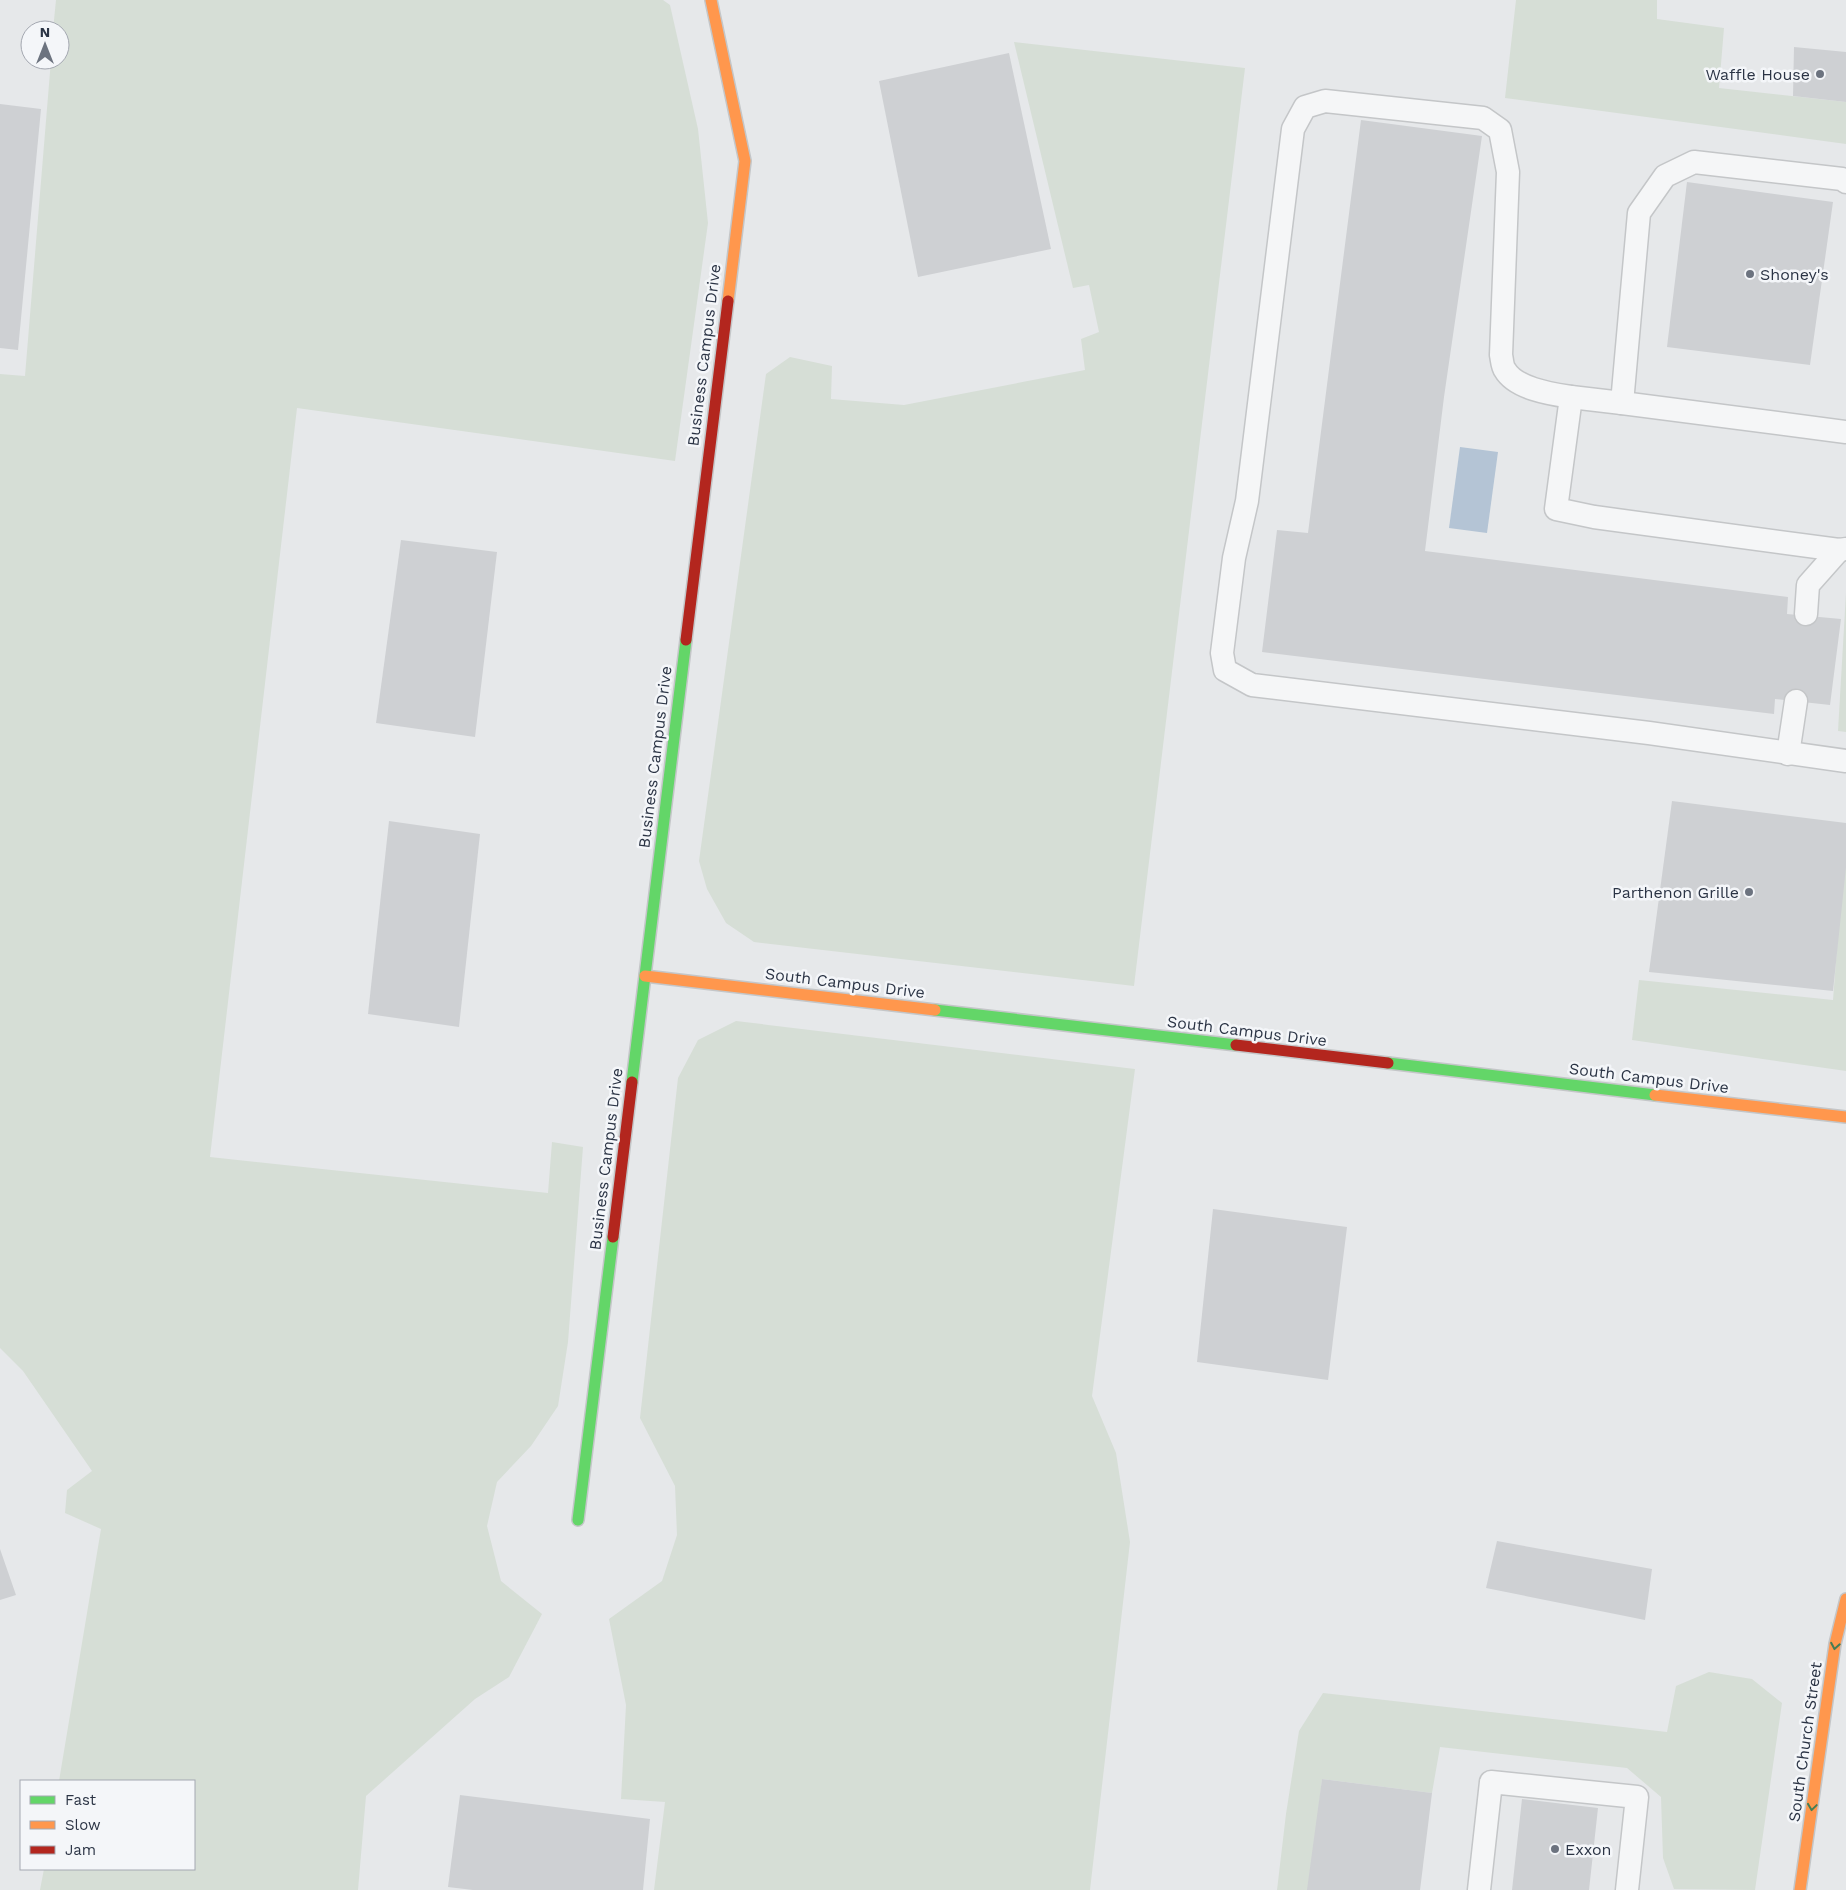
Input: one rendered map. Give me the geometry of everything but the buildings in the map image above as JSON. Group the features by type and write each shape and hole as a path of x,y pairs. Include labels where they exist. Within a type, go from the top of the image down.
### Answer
{"main road":[{"name":"Business Campus Drive","path":"578,1520 745,161 711,0"},
{"name":"South Campus Drive","path":"645,976 1846,1117"},
{"name":"South Church Street","path":"1800,1890 1836,1644 1846,1599"}],"lane":[{"path":"1846,432 1571,397 1541,392 1515,380 1504,370 1502,355 1508,172 1500,130 1484,118 1325,101 1305,106 1293,128 1247,501 1234,558 1222,653 1225,670 1252,685 1648,733 1846,761"},
{"path":"1622,403 1639,213 1665,176 1694,162 1842,179 1846,182"},
{"path":"1571,397 1556,509 1594,517 1842,549"},
{"path":"1806,614 1808,585 1842,549"},
{"path":"1788,754 1796,701"},
{"path":"1479,1890 1491,1782 1637,1797 1626,1890"}],"shaded area":[{"path":"56,0 663,0 670,5 698,129 708,223 675,461 297,408 210,1157 548,1193 552,1142 583,1147 568,1342 558,1406 531,1446 497,1482 487,1526 501,1581 542,1614 509,1677 475,1699 366,1796 358,1890 40,1890 44,1870 195,1870 195,1780 59,1780 101,1529 65,1513 67,1490 92,1471 23,1371 0,1348 0,374 25,376 50,70 70,70 70,20 54,20"},
{"path":"1516,0 1657,0 1657,19 1724,28 1719,88 1846,102 1846,144 1505,98"},
{"path":"1014,42 1245,68 1134,986 754,942 726,923 707,889 699,861 766,374 790,357 832,366 831,399 904,405 1085,370 1081,339 1099,332 1089,285 1073,288"},
{"path":"1846,593 1846,732 1838,731"},
{"path":"1846,830 1846,1071 1632,1040 1639,980 1833,1000"},
{"path":"736,1021 1135,1069 1092,1396 1116,1453 1130,1542 1090,1890 654,1890 665,1802 621,1799 626,1705 609,1619 662,1581 677,1535 675,1486 640,1418 678,1078 698,1040"},
{"path":"1709,1672 1752,1679 1782,1703 1755,1890 1674,1889 1663,1858 1661,1797 1627,1768 1440,1747 1432,1793 1322,1779 1310,1890 1277,1890 1286,1814 1299,1731 1323,1693 1667,1732 1676,1686"}],"water":[{"path":"1460,447 1498,452 1487,533 1449,528"}],"traffic: fast":[{"path":"632,1082 686,640"},
{"path":"935,1010 1236,1045"},
{"path":"1388,1063 1655,1095"},
{"path":"578,1520 613,1237"}],"traffic: slow":[{"path":"711,0 745,161 728,301"},
{"path":"645,976 935,1010"},
{"path":"1655,1095 1846,1117"},
{"path":"1800,1890 1835,1644 1846,1599"}],"traffic: jam":[{"path":"686,640 728,301"},
{"path":"1236,1045 1388,1063"},
{"path":"613,1237 632,1082"}],"place":[{"name":"Waffle House","path":"1820,74"},
{"name":"Shoney's","path":"1750,274"},
{"name":"Parthenon Grille","path":"1749,892"},
{"name":"Exxon","path":"1555,1849"}]}
